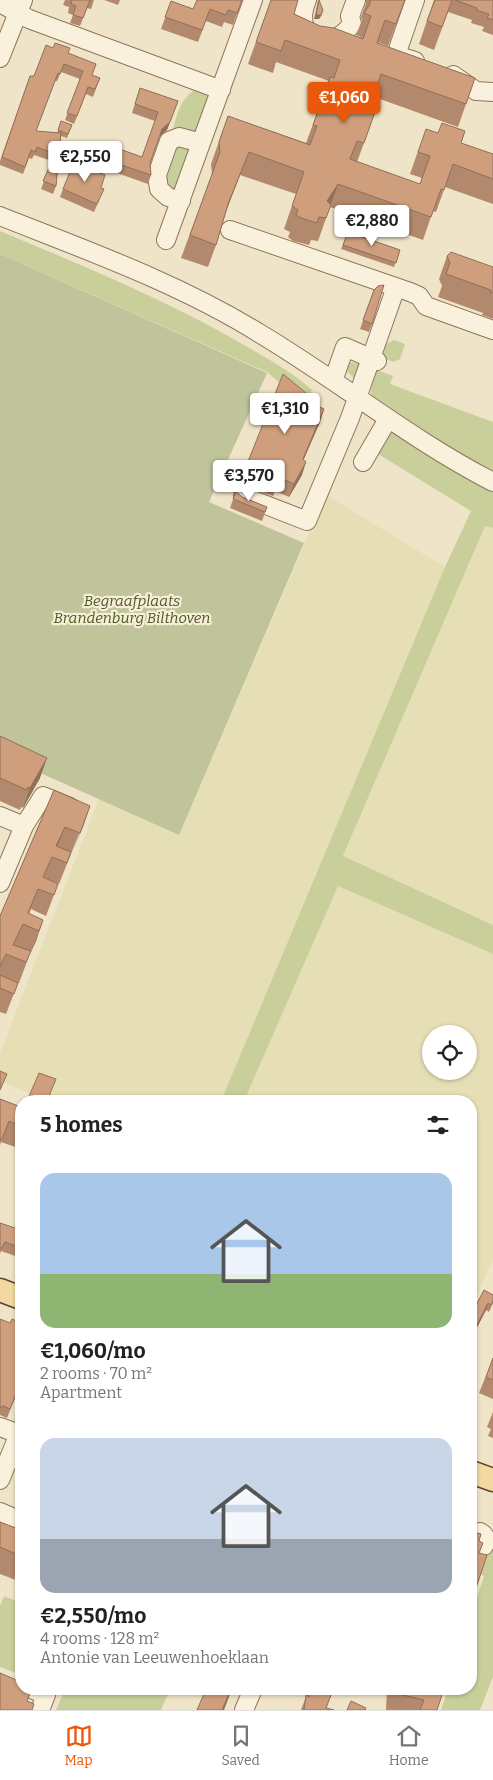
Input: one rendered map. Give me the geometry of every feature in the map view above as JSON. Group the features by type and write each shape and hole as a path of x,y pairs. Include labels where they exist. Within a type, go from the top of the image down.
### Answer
{"main road":[{"path":"0,1290 15,1296"},
{"path":"477,1474 493,1480"}],"street":[{"path":"166,240 253,0"},
{"path":"307,0 303,9 302,25 310,35 320,41 333,41 345,33 352,24 350,16 356,0"},
{"path":"415,0 396,55 448,72 476,91 493,92"},
{"path":"0,3 20,6 29,18 221,90"},
{"path":"0,58 20,6"},
{"path":"211,118 228,124"},
{"path":"181,201 168,197 159,189 157,175 169,141 178,137 201,143"},
{"path":"0,216 116,261 205,303 258,332 388,419 493,482"},
{"path":"230,230 420,296 426,306 493,330"},
{"path":"243,496 306,521 350,418 356,396 373,360 396,287"},
{"path":"333,381 345,347 373,360"},
{"path":"363,462 388,419"},
{"path":"0,883 24,826 43,796 79,811"},
{"path":"0,816 24,826"},
{"path":"0,1427 15,1430"},
{"path":"0,1480 15,1443"},
{"path":"0,1512 15,1518"},
{"path":"40,1710 46,1695"},
{"path":"244,1710 250,1695"}],"shaded area":[{"path":"326,495 445,567 224,1095 34,1095 0,1081 0,1053 99,799 179,835"},
{"path":"485,525 493,528 493,925 343,857"},
{"path":"338,886 493,954 493,1260 477,1295 477,1095 247,1095"}],"green space":[{"path":"199,88 204,90 211,98 196,133 191,134 173,129 184,100"},
{"path":"186,143 191,151 176,189 172,190 163,185 171,149"},
{"path":"0,231 121,283 210,326 295,376 312,390 309,399 303,403 267,372 0,254"},
{"name":"Begraafplaats Brandenburg Bilthoven","path":"0,254 267,373 209,502 304,543 179,835 0,755"},
{"path":"394,340 405,344 400,359 394,362 382,358 386,344"},
{"path":"349,362 362,365 357,381 344,369"},
{"path":"377,370 393,376 390,384 493,422 493,474 372,402 371,389"},
{"path":"392,429 493,489 493,528 485,526 343,856 493,925 493,954 338,886 247,1095 224,1095 445,567 471,511 378,454"},
{"path":"493,1549 493,1677 480,1710 441,1710 446,1695 477,1695 477,1598 484,1576 477,1573 477,1564 479,1558 489,1554"},
{"path":"4,1596 15,1601 15,1673 0,1667 0,1606"},
{"path":"63,1695 167,1695 161,1710 56,1710"}],"building":[{"path":"72,0 90,0 83,18 73,15 76,6 71,4"},
{"path":"197,0 242,0 237,13 228,10 226,15 210,9 202,30 165,17 171,1 193,9"},
{"path":"271,0 298,0 294,14 320,26 334,28 363,39 371,16 364,13 370,4 370,0 405,0 396,24 385,20 377,43 475,78 466,104 381,74 374,93 381,95 364,143 357,141 350,159 420,184 430,156 418,152 426,129 438,133 442,123 465,131 461,143 493,154 493,179 453,164 444,190 441,189 431,217 338,184 327,201 331,205 326,218 319,217 317,223 296,215 298,210 292,206 304,172 249,152 228,204 216,245 190,235 220,152 219,142 228,116 310,145 317,126 313,125 330,77 334,78 340,60 285,40 281,51 256,42"},
{"path":"319,0 323,10 321,15 316,15"},
{"path":"435,0 452,0 442,27 427,21"},
{"path":"455,0 493,0 493,20 487,18 489,14"},
{"path":"55,43 70,48 68,53 96,64 92,75 100,78 95,89 88,87 77,116 67,113 83,71 64,64 60,74 58,73 36,131 61,133 56,186 43,181 55,154 37,147 35,152 31,150 25,167 2,157 30,76 34,76 46,45 53,48"},
{"path":"140,88 178,101 170,122 162,129 150,163 151,175 103,159 108,145 142,157 158,112 135,104"},
{"path":"61,121 72,125 68,134 58,130"},
{"path":"74,162 105,175 101,188 104,189 97,204 63,189"},
{"path":"348,232 400,250 396,263 343,245"},
{"path":"451,252 493,267 493,293 490,292 491,290 446,274 450,263 447,256"},
{"path":"384,285 372,324 363,320 374,290 378,286"},
{"path":"283,374 312,398 311,403 324,409 303,459 306,462 294,484 280,478 277,483 252,473 243,474"},
{"path":"236,491 242,497 267,507 265,512 233,499"},
{"path":"0,736 47,758 27,790 0,778"},
{"path":"54,790 90,806 80,833 65,827 56,846 71,852 67,863 52,857 43,877 58,884 54,895 38,889 28,913 43,920 39,931 23,924 13,945 31,951 26,962 6,954 0,967 0,916"},
{"path":"0,975 18,983 14,994 0,988"},
{"path":"0,1071 7,1074 0,1090"},
{"path":"39,1073 56,1079 49,1095 30,1095"},
{"path":"0,1099 15,1105 15,1124 9,1121 2,1139 0,1139"},
{"path":"0,1223 15,1228 15,1246 5,1242 2,1248 0,1248"},
{"path":"484,1290 493,1295 491,1305 488,1303 477,1325 477,1303"},
{"path":"0,1319 10,1323 12,1319 15,1320 15,1397 10,1409 3,1406 0,1408"},
{"path":"493,1358 493,1380 486,1377"},
{"path":"0,1522 15,1528 15,1553 0,1547"},
{"path":"477,1533 481,1534 479,1541 483,1543 479,1553 487,1555 477,1585"},
{"path":"0,1673 15,1679 15,1695 30,1695 27,1701 34,1704 32,1710 0,1710"},
{"path":"203,1695 228,1695 222,1710 197,1710"},
{"path":"306,1695 309,1697 309,1695 331,1695 326,1708 334,1710 304,1710"},
{"path":"403,1695 442,1695 437,1710 420,1710 424,1700"},
{"path":"351,1701 366,1708 365,1710 347,1710"}]}
